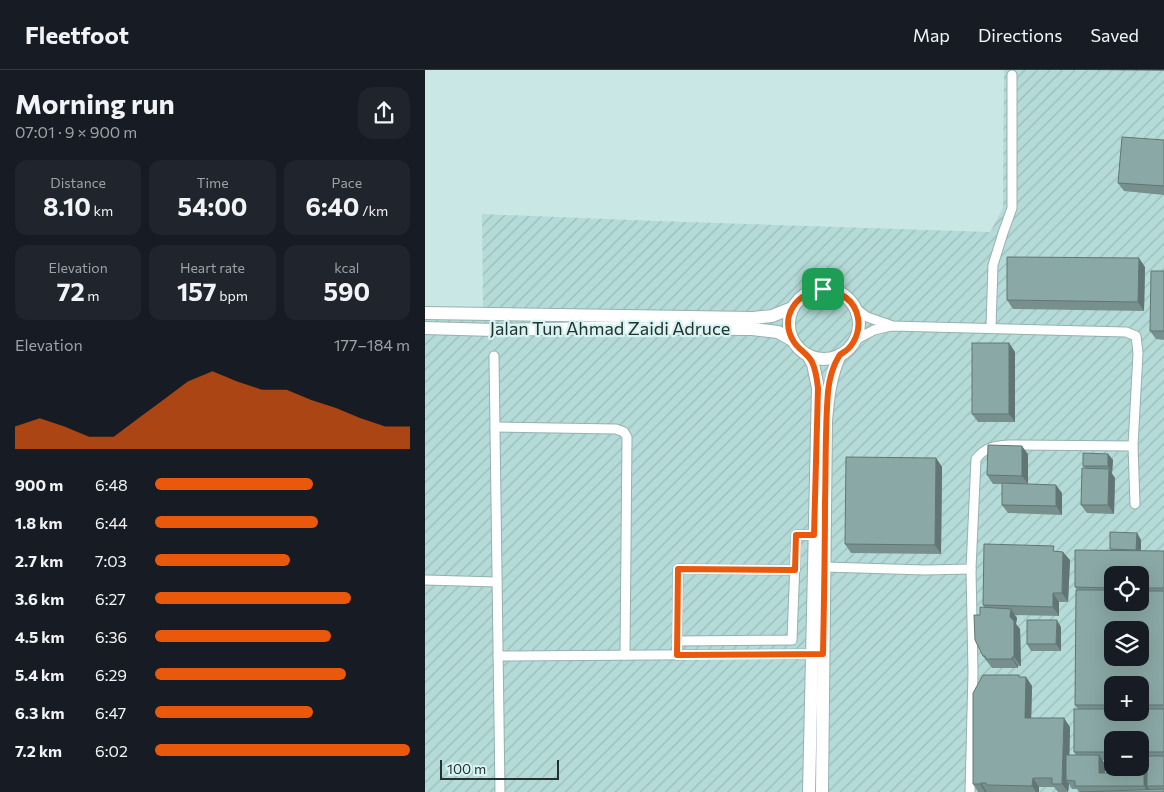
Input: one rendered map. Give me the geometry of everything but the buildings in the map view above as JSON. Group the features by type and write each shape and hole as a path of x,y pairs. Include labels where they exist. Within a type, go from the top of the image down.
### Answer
{"street":[{"path":"991,327 993,265 1012,208 1012,75"},
{"path":"855,308 858,318 858,329 855,340 848,349 839,355 824,359 808,355 799,349 792,340 789,330 789,318 792,308 805,294 814,290 833,290 842,294 855,308 867,317 891,326"},
{"name":"Jalan Tun Ahmad Zaidi Adruce","path":"425,313 753,318 772,316 792,308"},
{"path":"855,340 874,330 891,326 991,327 1126,332 1136,336 1138,353 1133,446 1135,504"},
{"name":"Jalan Tun Ahmad Zaidi Adruce","path":"425,328 494,330 594,328 752,329 778,332 792,340"},
{"path":"808,355 813,364 818,388 814,535 823,792"},
{"path":"809,792 817,654 825,567 828,390 839,355"},
{"path":"494,356 500,792"},
{"path":"495,427 616,429 624,432 627,437 625,655"},
{"path":"970,792 973,673 971,569 974,541 976,459 981,452 991,447 1009,445 1133,446"},
{"path":"677,640 792,640 796,535 814,535"},
{"path":"825,567 925,570 971,569"},
{"path":"677,655 678,569 795,570"},
{"path":"425,580 497,582"},
{"path":"733,655 734,641"},
{"path":"498,656 817,654"}],"shaded area":[{"path":"1004,70 1164,70 1164,792 425,792 425,314 483,317 482,214 990,232 1003,208"}],"route":[{"path":"823,289 833,290 849,300 855,308 858,318 858,329 855,340 848,349 839,355 828,390 823,654 677,655 678,569 795,570 796,535 814,535 817,377 808,355 799,349 792,340 789,330 789,318 792,308 805,294 823,289"}]}
